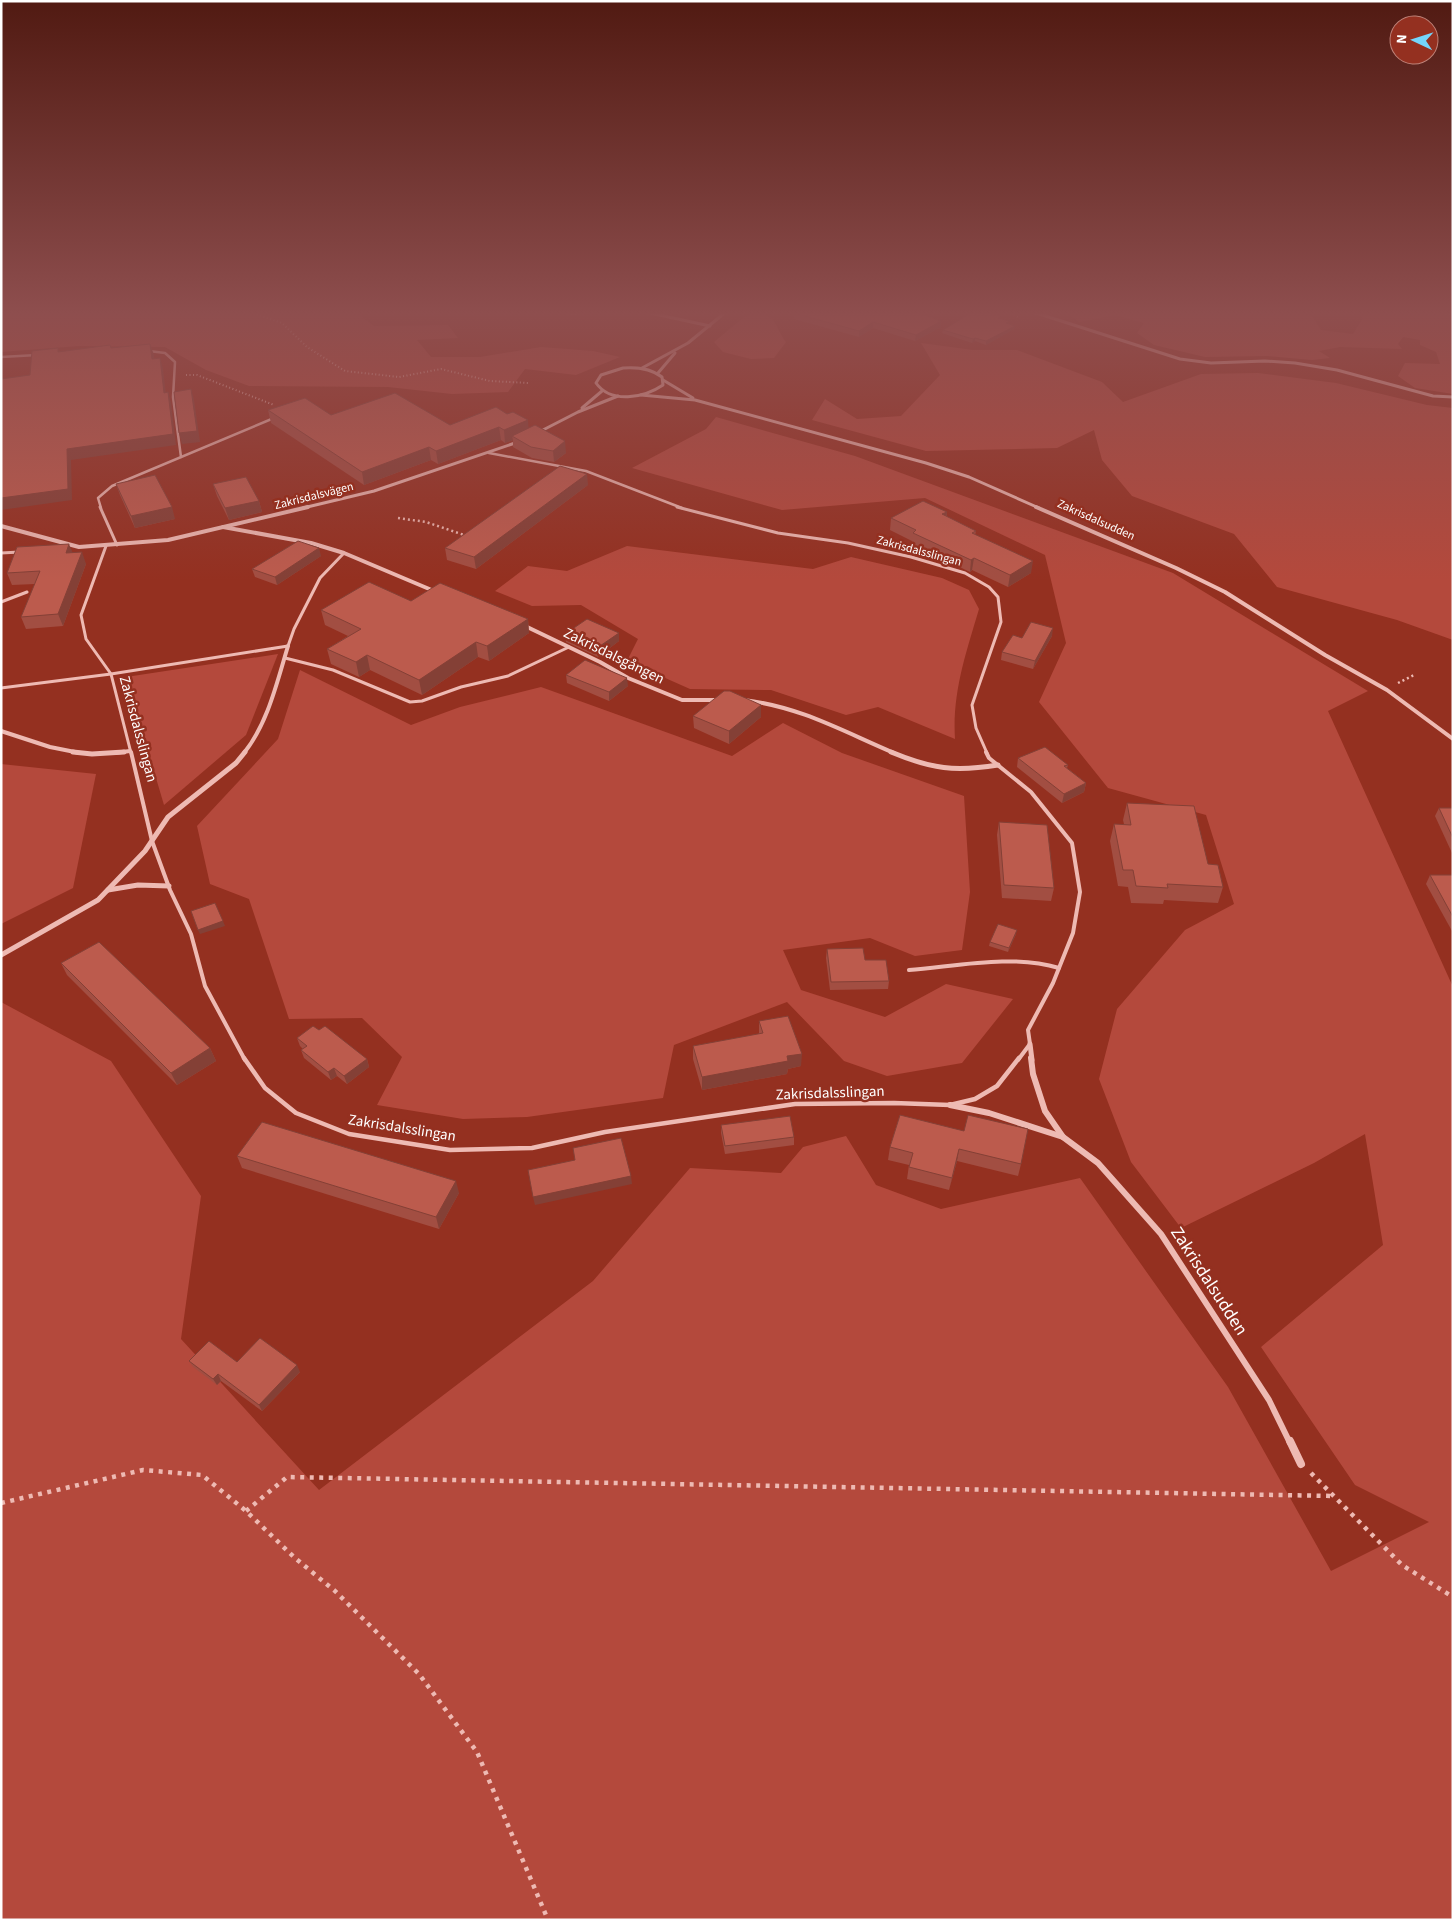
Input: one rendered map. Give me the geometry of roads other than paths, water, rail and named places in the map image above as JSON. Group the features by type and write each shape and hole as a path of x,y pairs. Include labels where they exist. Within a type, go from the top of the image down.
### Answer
{"street":[{"path":"578,412 591,401"},
{"path":"534,435 578,412 606,401"},
{"name":"Zakrisdalsudden","path":"697,401 926,463 969,477 1176,568 1225,592 1324,655 1370,679 1453,739"},
{"name":"Zakrisdalsvägen","path":"1,526 79,546 106,546 168,540 374,491 526,439"},
{"path":"223,527 302,541 344,553 438,592"},
{"name":"Zakrisdalsgången","path":"520,623 628,678 682,700 721,700"},
{"path":"1,955 98,900 145,851 168,817 236,763 256,738 288,646"},
{"path":"739,700 764,700 802,713 914,761 957,770 998,765"},
{"path":"1,731 81,754 130,751"},
{"path":"107,890 130,885 169,886"},
{"name":"Zakrisdalsslingan","path":"1030,1044 1033,1074 1045,1111 1063,1137"},
{"name":"Zakrisdalsslingan","path":"950,1105 989,1113 1063,1137"},
{"name":"Zakrisdalsudden","path":"1063,1137 1098,1163 1161,1234 1269,1400 1301,1464"}],"lane":[{"path":"173,401 181,457"},
{"path":"117,545 101,512 98,498 103,492 112,486 254,428 288,411"},
{"name":"Zakrisdalsslingan","path":"106,546 90,585 81,615 86,639 111,674 152,841 169,886 191,934 205,986 244,1058 265,1088 296,1113 349,1134 450,1150 532,1148 605,1132 795,1104 950,1105 975,1099 998,1086 1030,1044 1028,1030 1053,983 1073,933 1080,892 1072,843 1031,792 989,758 976,728 972,705 1001,622 998,597 990,587 966,573 910,557 848,543 778,533 725,520 675,506 619,483 586,472 489,453"},
{"path":"61,548 79,546"},
{"path":"1,553 26,551"},
{"path":"1,688 111,674 288,646 294,629 320,578 344,553"},
{"path":"1,602 27,592"},
{"path":"285,658 303,660 322,666 410,702 422,701 461,687 508,676 569,647"},
{"path":"909,970 1014,961 1039,962 1059,968"}]}
